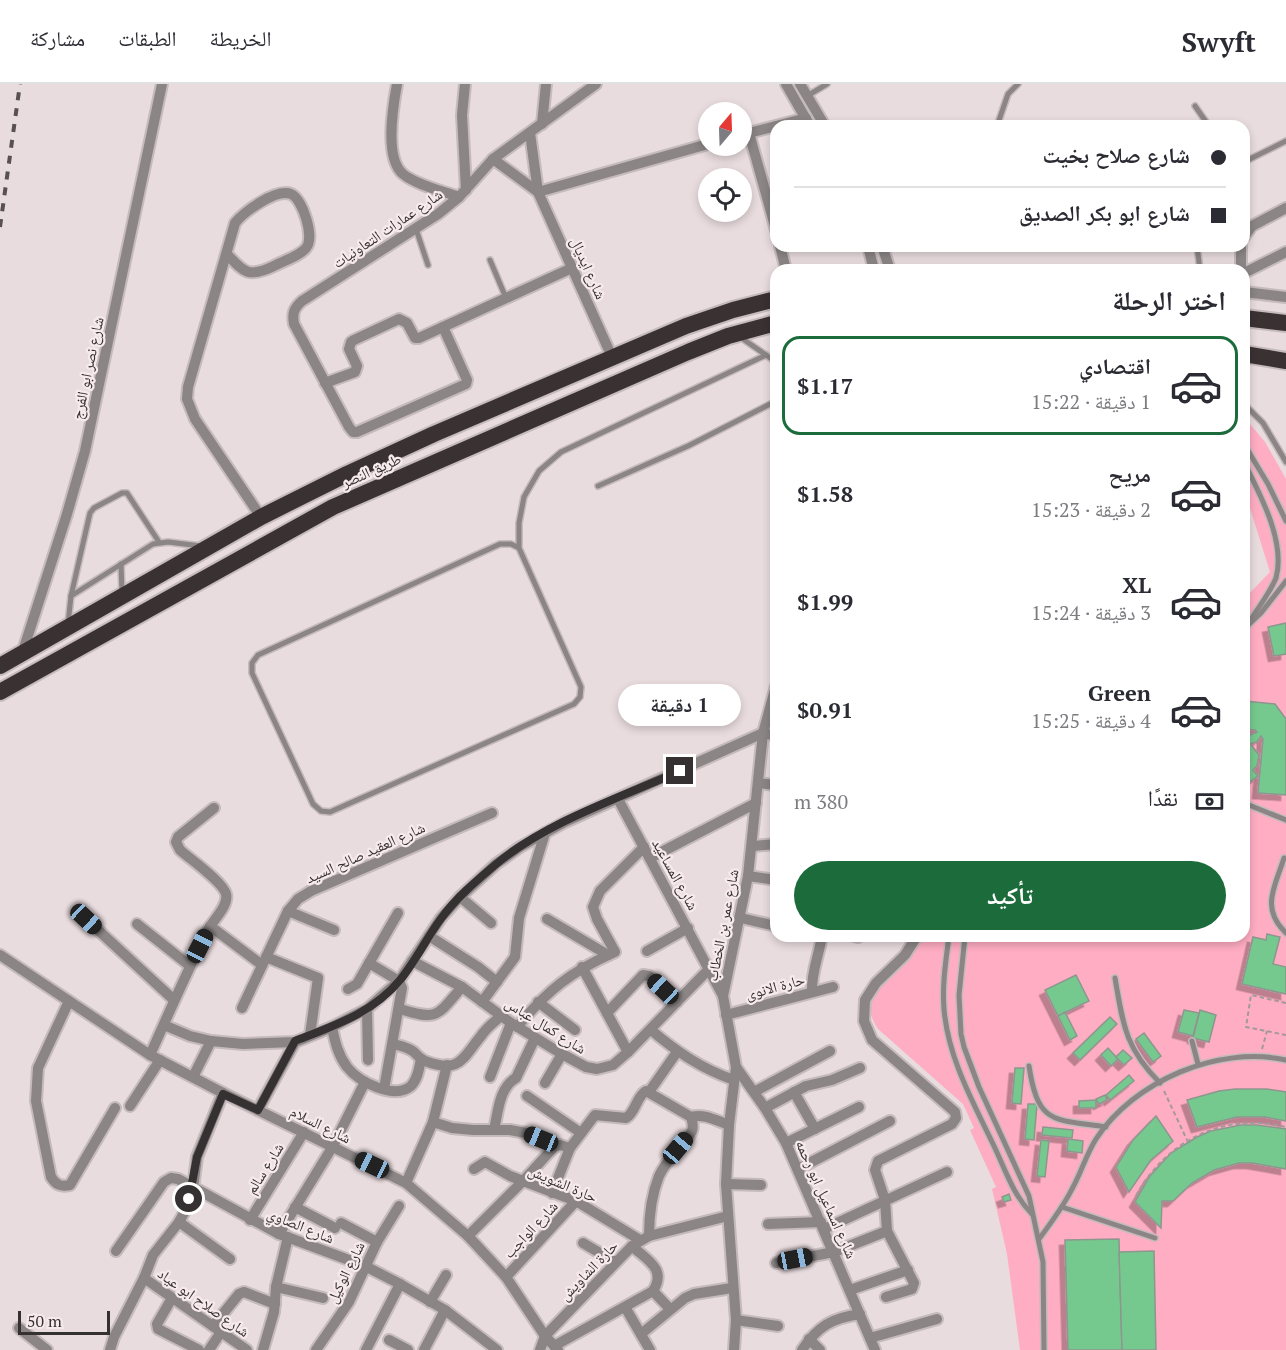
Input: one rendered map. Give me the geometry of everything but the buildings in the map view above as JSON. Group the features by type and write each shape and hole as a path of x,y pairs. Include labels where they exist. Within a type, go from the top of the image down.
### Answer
{"highway":[{"name":"طريق النصر","path":"0,666 261,517 379,459 612,357 701,321 770,301"},
{"path":"1250,319 1286,323"},
{"name":"طريق النصر","path":"0,692 333,507 688,352 736,334 770,325"},
{"path":"1250,355 1286,361"}],"street":[{"name":"شارع نصر ابو الفرج","path":"22,654 85,451 162,84"},
{"path":"397,84 392,130 393,157 397,167 413,179 463,193 462,115 465,84"},
{"path":"542,124 546,84"},
{"name":"شارع عمارات التعاونيات","path":"325,383 294,324 292,315 295,306 416,229 463,193 493,159 596,84"},
{"path":"786,84 807,120"},
{"path":"800,84 821,120"},
{"path":"752,132 770,128"},
{"name":"شارع ايديال","path":"530,133 538,192 612,357"},
{"path":"538,192 698,147"},
{"path":"752,156 770,211"},
{"name":"شارع ايديال","path":"493,159 538,192"},
{"path":"227,254 246,272 259,273 304,251 310,242 310,236 301,205 296,197 289,193 280,193 240,217 235,223 188,387 188,399 195,419 261,517"},
{"path":"1250,229 1286,208"},
{"path":"1250,268 1286,252"},
{"path":"443,327 466,384 357,432 350,430 325,383 356,372 357,366 349,349 349,345 354,340 399,319 407,323 413,336 417,339 443,327 506,298 572,268"},
{"path":"1250,293 1286,297"},
{"name":"شارع عمر بن الخطاب","path":"734,1350 736,1320 726,1184 729,1125 736,1068 723,996 741,918 753,846 763,733 770,716"},
{"path":"164,1025 190,1036 211,1041 243,1044 295,1041 332,1028 367,1009 399,981 441,918 496,864 544,833 763,733 770,735"},
{"path":"758,783 770,784"},
{"name":"شارع المساعيد","path":"618,799 723,996"},
{"path":"650,858 756,803"},
{"path":"130,1106 155,1057 164,1025 190,966 210,926 226,902 225,891 180,850 176,842 178,837 214,808"},
{"name":"شارع العقيد صالح السيد","path":"242,1008 288,911 298,899 311,891 492,813"},
{"path":"482,1002 515,957 519,918 544,833"},
{"path":"753,846 770,845"},
{"path":"611,954 593,907 600,891 644,847"},
{"path":"748,876 770,879"},
{"path":"460,897 490,923"},
{"path":"288,911 334,930"},
{"path":"348,989 357,984 398,913"},
{"path":"741,918 770,925"},
{"path":"86,919 174,1000"},
{"path":"547,919 611,954"},
{"path":"137,924 190,966"},
{"path":"210,926 264,961 318,978 310,1035"},
{"path":"646,951 688,928"},
{"path":"429,936 497,982"},
{"path":"812,992 812,975 821,942"},
{"path":"886,1297 912,1289 914,1283 887,1232 885,1200 875,1170 878,1161 952,1124 956,1118 955,1112 872,1040 864,1021 865,1000 876,983 905,955 913,942"},
{"path":"489,1077 514,1025 566,978 582,967 611,954"},
{"name":"شارع السلام","path":"0,955 155,1057 223,1094 406,1183 468,1236 506,1277 545,1336 556,1348"},
{"name":"شارع كمال عباس","path":"412,961 462,987 514,1025 562,1054 586,1067 597,1069 613,1065 628,1052 709,969"},
{"path":"369,963 399,981 402,988 384,1089"},
{"path":"582,967 628,1052"},
{"path":"607,1013 643,975 649,976 677,1002"},
{"path":"400,1009 431,1017 441,1012 462,987"},
{"name":"حارة الانوى","path":"726,1015 833,987"},
{"path":"69,1001 38,1068 36,1101 51,1178 54,1182 63,1186 70,1185 115,1108"},
{"path":"538,1002 575,1030"},
{"path":"367,1009 368,1060"},
{"path":"393,1044 404,1046 421,1059 436,1065 455,1064 465,1058 482,1034 501,1016"},
{"path":"332,1028 336,1049 348,1068 365,1082 384,1089 399,1091 411,1086 418,1076 421,1059"},
{"path":"651,1030 677,1052 714,1073 735,1080"},
{"path":"494,1130 503,1092 510,1081 516,1078 535,1038"},
{"path":"193,1077 211,1041"},
{"path":"258,1110 295,1041"},
{"path":"754,1092 830,1051"},
{"path":"649,1092 677,1052"},
{"path":"545,1083 562,1054"},
{"path":"406,1183 433,1122 447,1065"},
{"name":"شارع اسماعيل ابو رحمه","path":"736,1068 765,1108 786,1143 875,1350"},
{"path":"765,1108 806,1086 832,1080 860,1068"},
{"path":"263,1350 275,1304 283,1235 296,1207 333,1146 365,1082"},
{"path":"552,1193 570,1148 595,1115 622,1118 630,1115 643,1092 649,1092 691,1117 693,1124 691,1132 668,1160 655,1188 650,1212 640,1240"},
{"path":"794,1092 815,1129"},
{"path":"110,1350 153,1256 180,1222 193,1188 197,1157 223,1094"},
{"path":"526,1096 580,1133"},
{"path":"786,1143 860,1107"},
{"path":"691,1117 705,1116 729,1125"},
{"path":"798,1169 890,1121"},
{"path":"433,1122 452,1128 510,1130 526,1133 555,1147"},
{"name":"شارع سالم","path":"250,1220 304,1132"},
{"path":"468,1236 555,1147 560,1145 570,1148"},
{"name":"حارة الشويش","path":"474,1169 487,1162 510,1176 576,1202 640,1240 657,1269 659,1277 653,1291"},
{"path":"768,1224 823,1225 947,1172"},
{"name":"شارع الصاوي","path":"116,1251 164,1182 171,1178 178,1179 250,1220 365,1266 400,1284 445,1310 482,1345 497,1350"},
{"path":"726,1184 761,1185"},
{"name":"شارع الواجب","path":"506,1277 576,1202"},
{"name":"شارع الوكيل","path":"316,1350 349,1302 377,1242 399,1206"},
{"path":"296,1207 377,1242"},
{"name":"حارة الشاويش","path":"545,1336 615,1262 640,1240 728,1216"},
{"path":"180,1222 230,1259"},
{"path":"776,1263 834,1252 887,1232"},
{"path":"583,1243 615,1262"},
{"path":"850,1290 908,1270"},
{"path":"430,1302 446,1275"},
{"name":"شارع صلاح ابو عياد","path":"144,1278 247,1350"},
{"path":"366,1350 400,1284"},
{"path":"276,1287 323,1298"},
{"path":"641,1334 670,1309 694,1294 732,1288"},
{"path":"556,1348 653,1291 670,1309"},
{"path":"209,1350 217,1329 239,1294 243,1292 275,1304"},
{"path":"172,1298 157,1324 158,1329 199,1350"},
{"path":"625,1307 650,1350"},
{"path":"424,1350 445,1310"},
{"path":"802,1350 823,1325 840,1317 860,1314"},
{"path":"870,1338 937,1319"},
{"path":"736,1320 778,1326"},
{"path":"18,1328 47,1350"},
{"path":"540,1350 545,1336"},
{"path":"809,1339 820,1350"},
{"path":"389,1340 408,1350"}],"lane":[{"path":"807,96 827,84"},
{"path":"1000,120 1008,94 1018,84"},
{"path":"1195,106 1205,120"},
{"path":"1250,159 1286,141"},
{"path":"416,229 428,265"},
{"path":"490,260 506,298"},
{"path":"736,334 770,358"},
{"path":"519,548 511,544 500,544 258,656 252,663 252,674 256,684 313,804 321,811 330,812 574,704 580,697 581,687 519,548 519,523 524,497 539,471 561,452 766,355"},
{"path":"598,486 688,446 770,404"},
{"path":"1250,410 1267,429 1286,462"},
{"path":"1250,457 1286,521"},
{"path":"1250,474 1279,541 1280,559 1276,578 1250,619"},
{"path":"67,628 71,596 87,521 94,508 122,493 127,493 159,542"},
{"path":"1279,541 1286,546"},
{"path":"71,596 159,542 209,547"},
{"path":"122,564 122,597"},
{"path":"1250,623 1261,613 1286,581"},
{"path":"1250,805 1286,820"},
{"path":"1284,858 1271,906 1273,918 1286,933"},
{"path":"949,942 943,998 951,1050 967,1090 1020,1200 1032,1214"},
{"path":"964,942 960,965 958,1008 964,1047 979,1087 1029,1196 1043,1262 1044,1350"},
{"path":"1115,978 1123,1022 1130,1043 1141,1062 1160,1083"},
{"path":"1192,1041 1198,1064"},
{"path":"951,1050 964,1047"},
{"path":"1039,1239 1062,1207 1091,1148 1106,1127 1131,1103 1160,1083 1198,1064 1239,1057 1286,1060"},
{"path":"1029,1065 1034,1091 1047,1114 1061,1120 1106,1127"},
{"path":"1007,1173 1018,1169"},
{"path":"1062,1207 1155,1238"}],"path":[{"path":"1286,1003 1251,995 1246,1027 1286,1035"},
{"path":"1264,1041 1267,1031"},
{"path":"1160,1083 1187,1140"},
{"path":"1136,1196 1157,1164 1187,1140 1213,1128 1260,1123 1286,1127"}],"shaded area":[{"path":"1250,424 1265,442 1286,479 1286,1350 1020,1350 1007,1254 992,1189 996,1187 970,1130 974,1128 963,1104 878,1029 872,1018 871,1001 880,988 907,961 918,942 1250,942 1250,593 1270,572 1250,508"}],"railway":[{"path":"0,227 20,84"}],"route":[{"path":"189,1199 193,1188 197,1157 223,1094 258,1110 295,1041 332,1028 367,1009 399,981 441,918 496,864 520,847 565,822 680,771"}]}
